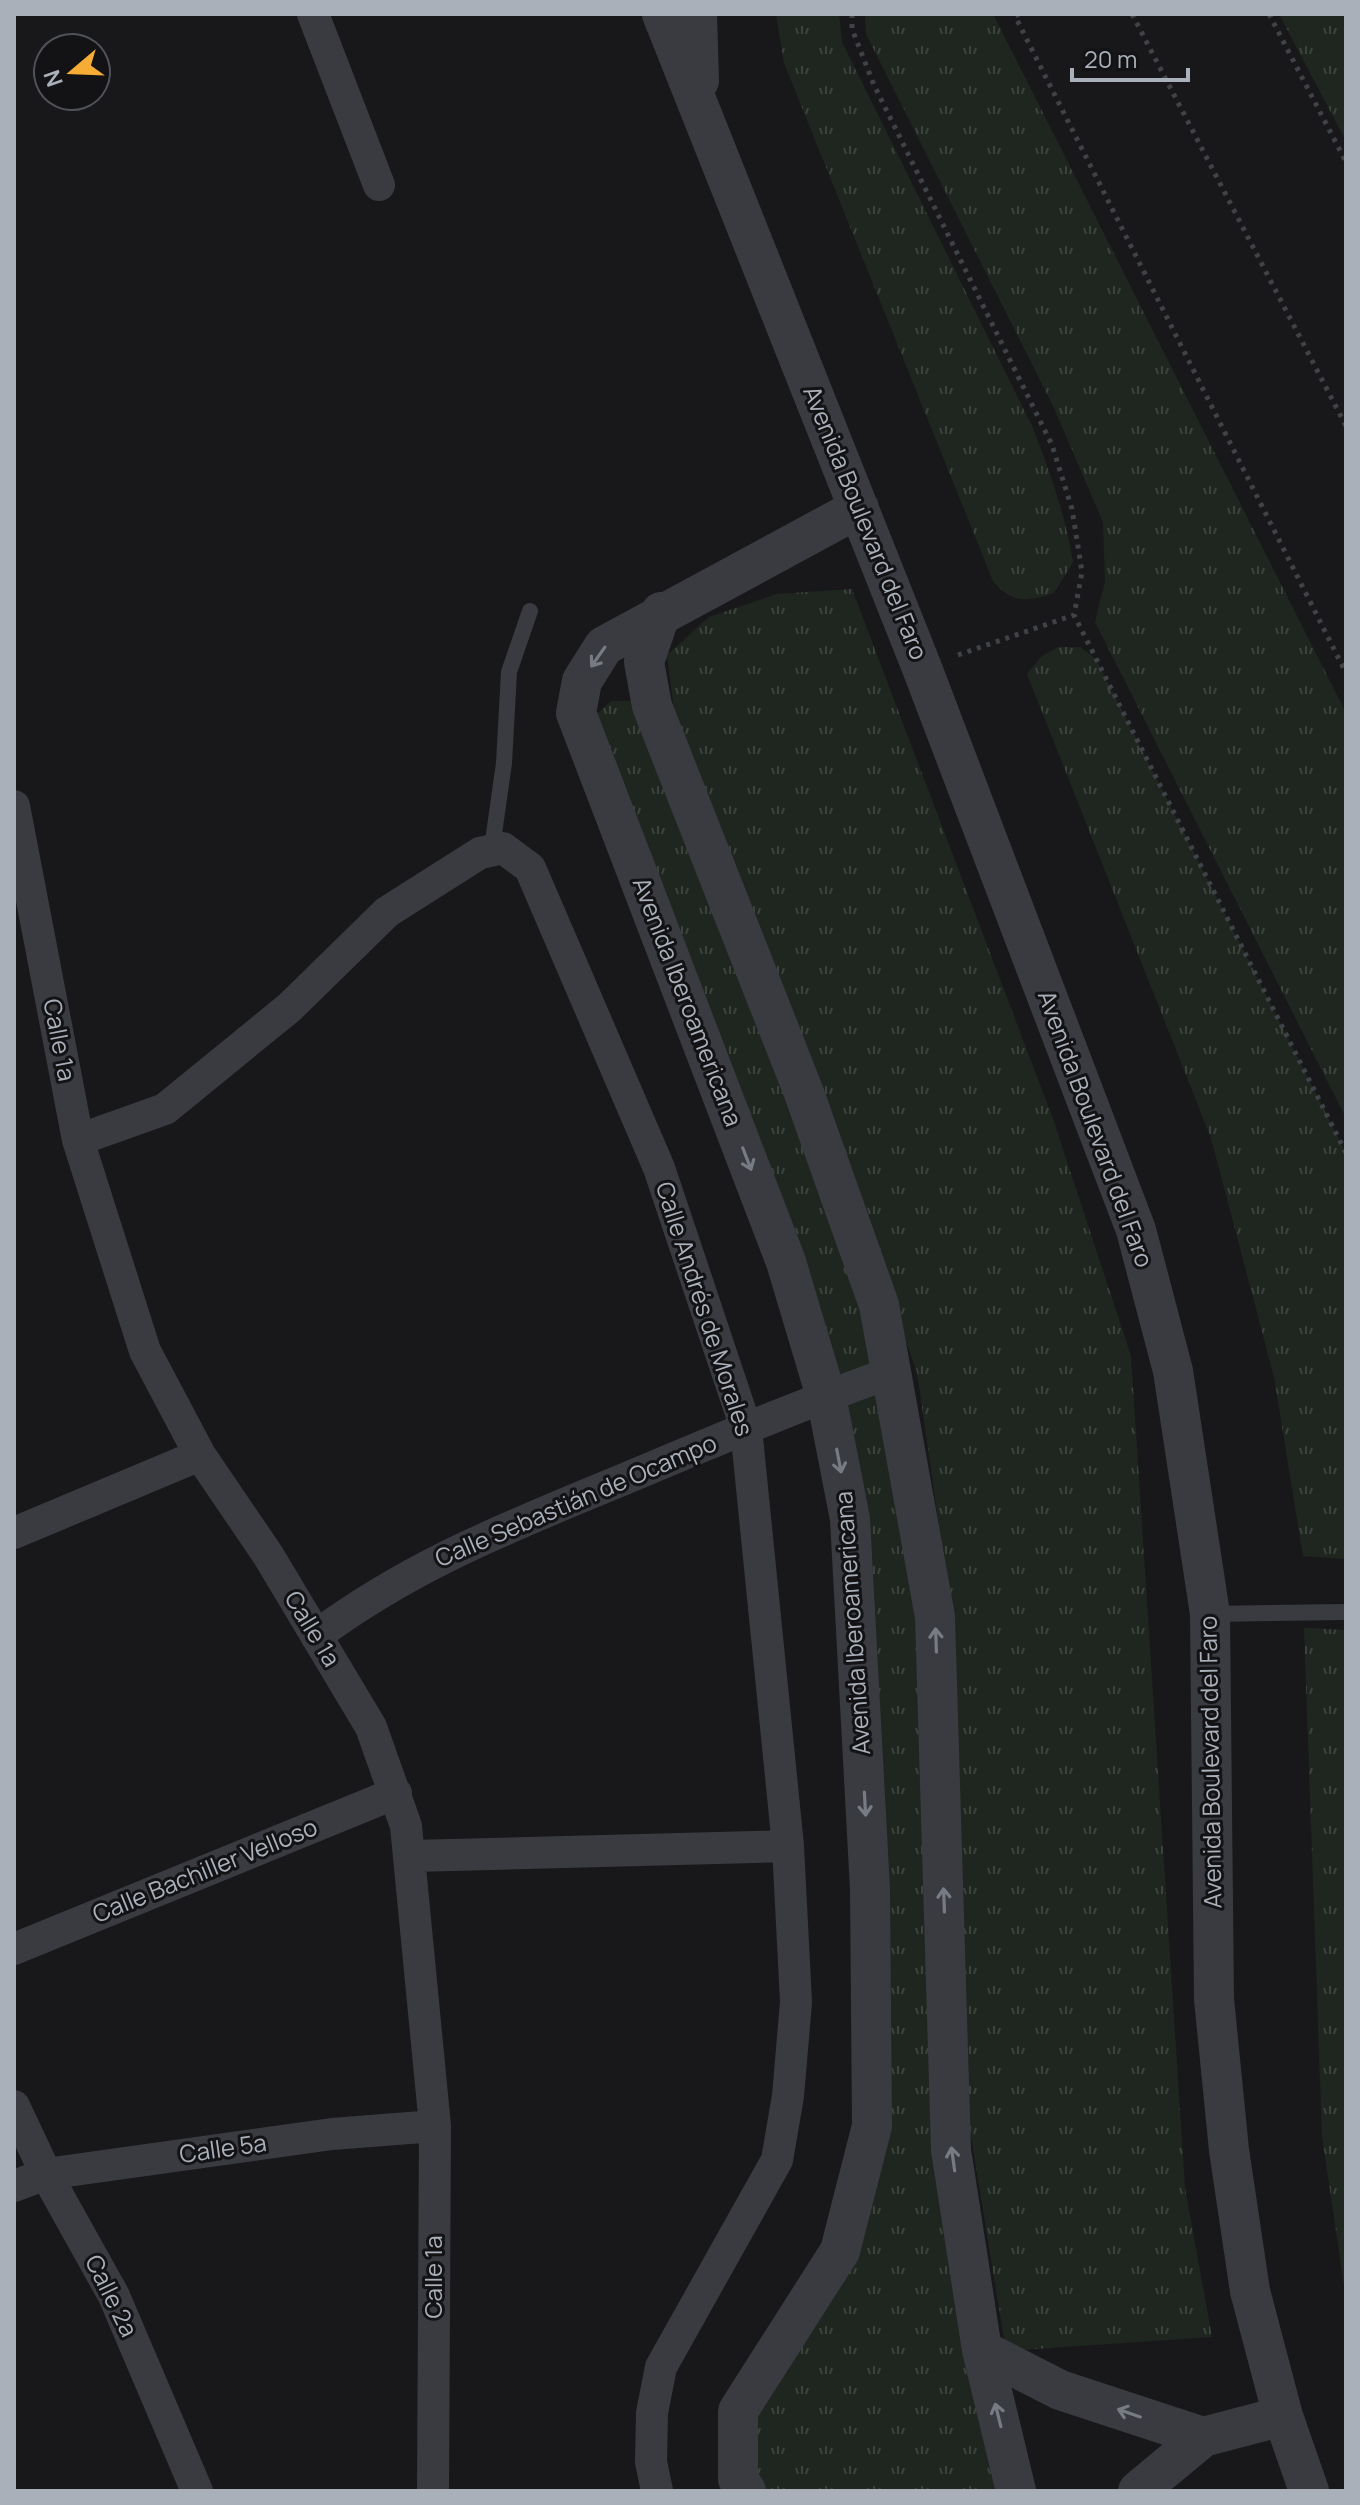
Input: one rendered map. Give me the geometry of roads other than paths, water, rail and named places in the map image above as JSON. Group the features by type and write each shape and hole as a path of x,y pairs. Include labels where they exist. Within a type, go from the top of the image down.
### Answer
{"street":[{"path":"313,14 379,185"},
{"name":"Avenida Boulevard del Faro","path":"662,14 922,668 1136,1230 1173,1371 1210,1614 1214,1999 1229,2150 1250,2291 1283,2416 1309,2491"},
{"path":"697,14 700,109"},
{"name":"Avenida Iberoamericana","path":"746,2491 738,2479 738,2411 840,2251 872,2126 870,1889 850,1519 826,1396 786,1262 576,713 582,681 604,646 661,612 859,508"},
{"path":"661,612 644,662 652,706 804,1093 879,1305 893,1372 935,1617 951,2150 982,2350 1016,2491"},
{"name":"Calle 1a","path":"14,806 78,1140 145,1351 200,1455 268,1555 371,1727 396,1793 412,1856 435,2126 433,2491"},
{"path":"78,1140 165,1109 290,1007 387,912 492,848"},
{"name":"Calle Andrés de Morales","path":"492,848 513,852 530,868 538,884 659,1168 746,1428 788,1846 796,2002 788,2096 777,2160 661,2367 652,2413 651,2462 657,2491"},
{"name":"Calle Sebastián de Ocampo","path":"316,1636 360,1603 458,1548 746,1428 893,1372"},
{"path":"14,1533 200,1455"},
{"name":"Calle Bachiller Velloso","path":"14,1949 396,1793"},
{"path":"412,1856 788,1846"},
{"name":"Calle 2a","path":"14,2106 46,2174 114,2296 197,2491"},
{"name":"Calle 5a","path":"14,2186 46,2174 332,2134 435,2126"},
{"path":"982,2350 1060,2390 1203,2437"},
{"path":"1138,2491 1203,2437 1283,2416"}],"lane":[{"path":"492,848 504,763 509,672 530,611"},
{"path":"1210,1614 1346,1612"}]}
